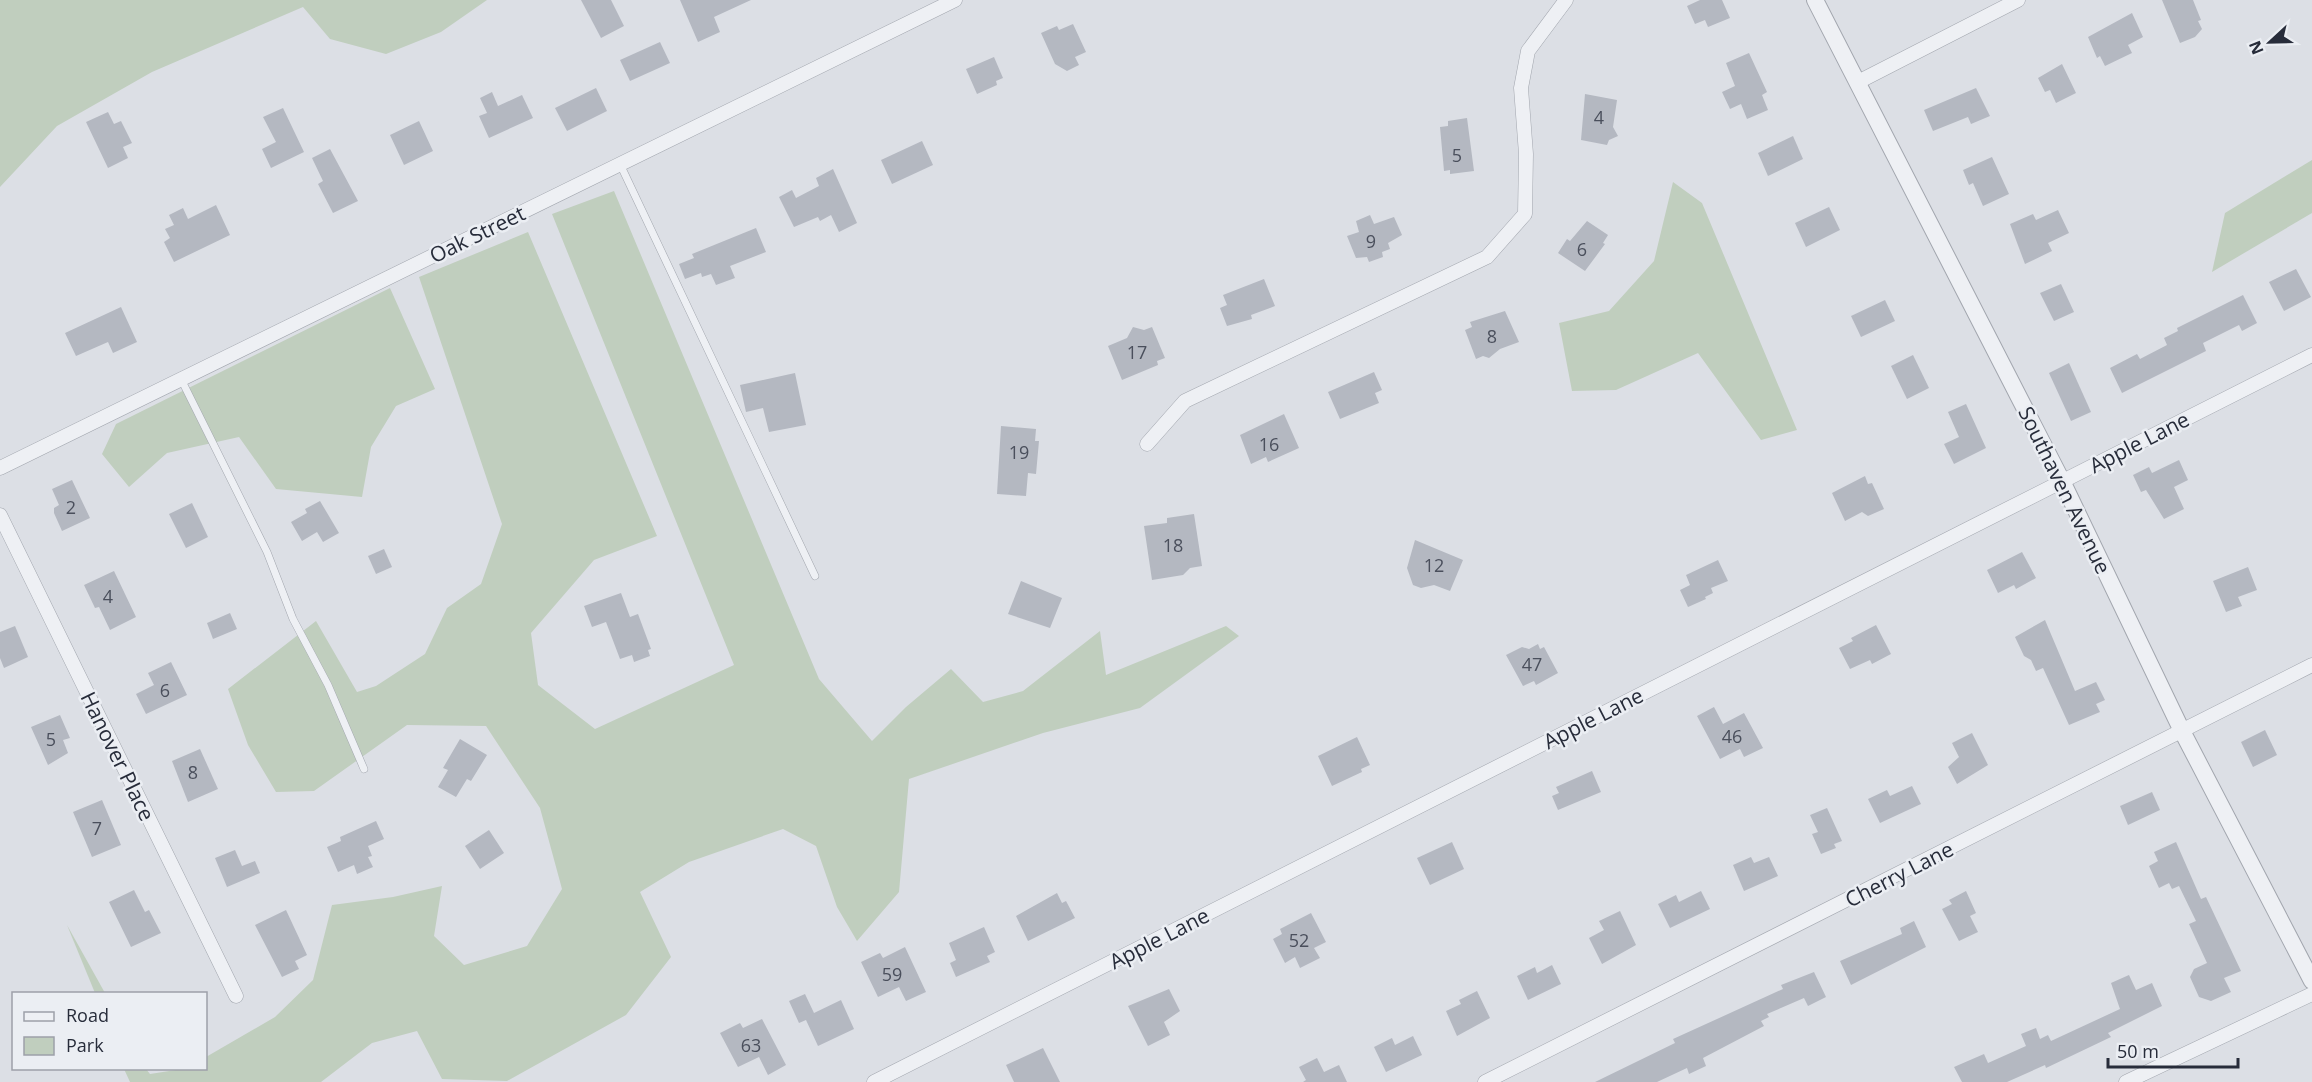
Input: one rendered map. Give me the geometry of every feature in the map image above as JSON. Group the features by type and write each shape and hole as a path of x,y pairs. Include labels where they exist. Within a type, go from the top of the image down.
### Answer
{"street":[{"name":"Oak Street","path":"0,468 955,0"},
{"path":"1147,444 1185,401 1487,257 1526,214 1526,154 1521,88 1528,51 1566,0"},
{"name":"Southaven Avenue","path":"1815,0 2062,481 2182,731 2312,981"},
{"path":"1858,82 2018,0"},
{"name":"Apple Lane","path":"874,1082 2312,355"},
{"name":"Hanover Place","path":"0,515 236,996"},
{"name":"Cherry Lane","path":"1485,1082 2312,665"},
{"path":"2126,1082 2312,994"}],"lane":[{"path":"620,164 815,576"},
{"path":"181,379 267,552 293,619 328,685 364,769"}],"green space":[{"path":"0,0 487,0 441,32 386,54 330,39 303,7 152,72 57,126 0,187"},
{"path":"2312,160 2312,213 2212,272 2225,213"},
{"path":"1673,182 1702,203 1797,430 1761,440 1698,353 1616,390 1572,391 1559,323 1609,311 1654,261"},
{"path":"614,191 819,679 872,741 906,707 951,669 983,702 1023,691 1100,631 1106,675 1226,626 1239,636 1140,708 1043,733 909,779 899,892 857,941 837,907 816,846 783,829 689,862 640,892 671,957 626,1015 507,1081 442,1079 417,1031 372,1043 321,1082 130,1082 124,1070 147,1070 150,1074 176,1070 207,1070 207,1056 275,1017 313,980 332,905 393,897 442,886 434,936 464,965 527,946 562,889 540,808 486,726 407,725 314,791 276,792 248,745 228,689 316,621 357,692 376,686 425,654 447,608 481,584 502,524 419,277 528,232 657,536 594,560 531,633 538,685 595,729 734,665 552,214"},
{"path":"390,288 435,389 396,406 371,447 362,497 276,489 239,437 167,453 129,487 102,454 116,424"},
{"path":"67,925 104,992 95,992"}],"building":[{"path":"581,0 611,0 624,26 601,38"},
{"path":"680,0 751,0 714,17 720,32 698,42"},
{"path":"1700,0 1722,0 1730,18 1708,27 1705,20 1695,24 1687,6"},
{"path":"2162,0 2193,0 2202,29 2195,37 2180,43"},
{"path":"2132,13 2143,37 2128,45 2132,53 2105,66 2100,56 2097,58 2088,37"},
{"path":"1073,24 1086,52 1075,57 1079,65 1067,71 1055,64 1041,33 1057,26 1059,30"},
{"path":"660,42 670,63 630,81 620,60"},
{"path":"1749,53 1767,92 1762,95 1768,110 1747,119 1741,104 1730,109 1722,92 1735,86 1726,63"},
{"path":"994,57 1003,78 996,81 997,85 977,94 966,69"},
{"path":"2062,64 2076,93 2056,103 2050,90 2045,92 2038,78"},
{"path":"596,88 607,111 567,131 555,108"},
{"path":"1976,88 1990,116 1971,124 1968,117 1933,131 1924,110"},
{"path":"492,92 498,106 522,95 533,118 489,138 479,116 487,113 480,98"},
{"path":"1585,94 1617,100 1613,127 1618,136 1609,140 1607,145 1581,140"},
{"path":"283,108 304,152 271,168 262,149 276,142 263,117"},
{"path":"108,112 114,124 121,121 132,143 123,147 128,158 108,168 86,122"},
{"path":"1467,118 1474,171 1450,174 1450,170 1444,171 1440,127 1448,126 1448,121"},
{"path":"419,121 433,151 404,165 390,135"},
{"path":"1793,136 1803,159 1768,176 1758,153"},
{"path":"922,141 933,165 892,184 881,160"},
{"path":"330,149 358,201 333,213 318,184 323,181 312,158"},
{"path":"1992,157 2009,194 1983,206 1973,183 1969,185 1963,170"},
{"path":"833,169 857,223 839,232 831,215 820,221 818,217 794,227 779,197 792,190 796,198 819,186 816,178"},
{"path":"216,205 230,235 174,262 164,242 170,238 165,229 174,225 169,215 183,208 188,219"},
{"path":"1829,207 1840,230 1806,247 1795,223"},
{"path":"2058,210 2069,233 2048,243 2052,251 2025,264 2010,224 2033,214 2036,220"},
{"path":"1370,215 1374,224 1394,217 1402,235 1388,243 1390,249 1382,252 1383,257 1369,262 1367,257 1356,258 1347,236 1359,232 1356,221"},
{"path":"1587,221 1608,235 1603,243 1605,244 1585,271 1558,253 1567,239 1570,241"},
{"path":"756,228 766,252 730,266 735,278 716,285 711,274 702,277 701,273 685,279 679,264 694,258 692,254"},
{"path":"2296,269 2311,297 2284,311 2269,282"},
{"path":"1264,279 1275,306 1251,315 1252,319 1227,326 1220,308 1227,305 1223,295"},
{"path":"2061,284 2074,312 2054,321 2040,293"},
{"path":"2243,295 2257,323 2242,331 2239,325 2203,343 2206,351 2122,393 2110,368 2137,354 2140,359 2167,345 2164,338 2178,331 2177,328"},
{"path":"1885,300 1895,321 1861,337 1851,316"},
{"path":"121,307 137,342 113,353 108,342 76,356 65,333"},
{"path":"1505,311 1519,342 1500,349 1489,358 1483,356 1476,359 1465,330 1472,327 1470,322"},
{"path":"1133,327 1144,330 1152,327 1165,358 1157,361 1158,365 1122,380 1108,346 1127,338"},
{"path":"1913,355 1929,388 1907,399 1891,366"},
{"path":"2069,363 2091,412 2071,421 2049,373"},
{"path":"1374,372 1382,390 1375,393 1379,403 1340,419 1328,392"},
{"path":"795,373 806,425 769,432 763,408 746,412 740,385"},
{"path":"1966,404 1986,448 1954,464 1944,444 1959,437 1948,412"},
{"path":"1284,414 1299,448 1268,462 1266,457 1251,464 1240,435"},
{"path":"1001,426 1036,429 1035,441 1039,441 1036,474 1028,473 1026,496 997,494"},
{"path":"2179,460 2188,480 2174,487 2184,509 2164,519 2146,490 2141,492 2133,475 2149,467 2152,473"},
{"path":"1865,476 1868,484 1872,483 1884,509 1868,516 1862,512 1845,521 1832,493"},
{"path":"72,480 90,518 62,531 54,513 54,508 59,505 52,489"},
{"path":"320,501 339,533 323,542 317,532 302,541 291,522 307,513 305,509"},
{"path":"192,503 208,537 186,548 169,514"},
{"path":"1194,514 1202,566 1190,568 1183,575 1152,580 1144,526 1167,523 1167,518"},
{"path":"1415,540 1463,560 1450,591 1434,585 1421,588 1413,585 1407,568"},
{"path":"384,549 392,567 376,574 368,556"},
{"path":"2022,552 2036,578 2016,589 2014,585 1998,593 1987,570"},
{"path":"1718,560 1728,581 1711,588 1713,593 1705,597 1706,599 1688,607 1680,590 1690,585 1686,575"},
{"path":"2248,567 2257,590 2238,597 2242,606 2226,612 2213,581"},
{"path":"114,571 136,617 110,630 99,607 95,608 84,585"},
{"path":"1021,581 1062,598 1050,628 1008,614"},
{"path":"621,593 630,617 638,614 651,649 648,650 650,656 634,662 632,655 620,659 606,622 592,627 584,606"},
{"path":"230,613 237,629 213,639 207,623"},
{"path":"2045,620 2075,691 2096,682 2105,700 2096,704 2100,712 2069,725 2043,668 2036,671 2031,660 2024,656 2015,637"},
{"path":"1876,625 1891,654 1872,664 1870,660 1850,669 1839,648 1853,641 1851,638"},
{"path":"15,626 28,657 4,668 0,658 0,632"},
{"path":"1538,644 1540,649 1544,647 1558,673 1536,685 1534,681 1523,686 1506,655 1522,647 1529,649"},
{"path":"171,662 187,695 146,714 136,694 154,685 148,673"},
{"path":"1714,707 1723,724 1744,713 1763,748 1744,757 1740,749 1720,759 1697,716"},
{"path":"60,715 70,738 63,740 68,753 48,765 31,727"},
{"path":"2265,730 2277,755 2253,767 2241,742"},
{"path":"1972,733 1988,765 1957,784 1948,767 1959,757 1952,743"},
{"path":"1357,737 1370,765 1361,769 1362,772 1332,786 1318,756"},
{"path":"460,739 487,755 471,781 467,779 456,797 438,787 448,770 443,768"},
{"path":"200,749 218,789 188,802 172,761"},
{"path":"1592,771 1601,792 1558,810 1552,796 1559,793 1556,787"},
{"path":"1912,786 1921,804 1880,823 1868,799 1887,790 1890,796"},
{"path":"2152,792 2160,810 2128,825 2120,806"},
{"path":"102,800 121,845 92,857 73,812"},
{"path":"1827,808 1842,841 1834,844 1836,848 1821,854 1812,834 1818,832 1810,815"},
{"path":"376,821 384,839 368,846 372,856 368,857 373,867 357,874 354,865 338,872 327,847 341,841 340,837"},
{"path":"489,830 504,853 480,869 465,846"},
{"path":"1452,842 1464,869 1430,885 1417,858"},
{"path":"2176,842 2201,899 2206,897 2241,971 2224,978 2231,992 2211,1001 2199,997 2190,977 2194,969 2207,963 2189,924 2196,921 2179,886 2172,889 2169,883 2159,888 2149,866 2158,861 2154,852"},
{"path":"235,850 242,866 255,861 260,873 227,887 215,858"},
{"path":"1751,857 1754,863 1769,857 1778,876 1744,891 1733,865"},
{"path":"134,890 145,912 149,910 161,933 131,947 109,902"},
{"path":"1701,891 1710,909 1670,928 1658,904 1676,895 1679,902"},
{"path":"1966,891 1976,913 1970,916 1978,932 1959,941 1942,909 1952,904 1949,900"},
{"path":"1057,893 1062,903 1066,901 1075,918 1028,941 1016,916"},
{"path":"286,910 307,955 295,961 299,969 282,977 255,925"},
{"path":"1620,911 1636,945 1602,964 1589,938 1604,930 1599,921"},
{"path":"1311,913 1326,942 1314,948 1320,958 1300,968 1295,957 1285,963 1273,939 1282,934 1280,929"},
{"path":"1914,921 1926,947 1851,985 1840,961 1902,934 1900,928"},
{"path":"984,927 995,952 987,956 990,962 956,977 950,963 956,960 949,943"},
{"path":"905,947 926,992 906,1001 899,987 878,997 861,962 880,953 883,958"},
{"path":"1552,965 1561,984 1528,1000 1517,976 1535,967 1537,973"},
{"path":"1814,972 1826,997 1808,1006 1804,998 1767,1014 1769,1017 1761,1021 1764,1026 1703,1058 1706,1066 1689,1074 1687,1068 1657,1082 1595,1082 1675,1043 1673,1039 1783,989 1781,985"},
{"path":"2129,975 2136,990 2152,983 2162,1006 2108,1033 2111,1037 2046,1068 2045,1065 2007,1082 1962,1082 1954,1067 1984,1054 1988,1063 2026,1046 2021,1034 2036,1028 2040,1039 2048,1035 2051,1041 2120,1009 2111,983"},
{"path":"1169,989 1180,1011 1164,1022 1170,1035 1148,1046 1128,1006"},
{"path":"1477,991 1490,1018 1457,1036 1446,1011 1461,1004 1459,1000"},
{"path":"805,994 814,1013 841,1000 854,1029 818,1046 806,1020 799,1023 789,1001"},
{"path":"762,1019 786,1065 768,1075 759,1057 738,1067 720,1033 740,1023 743,1028"},
{"path":"1413,1036 1422,1055 1386,1072 1374,1047 1392,1038 1395,1045"},
{"path":"1043,1048 1060,1082 1014,1082 1006,1065"},
{"path":"1317,1058 1324,1072 1339,1065 1347,1082 1303,1082 1306,1080 1299,1067"}]}
